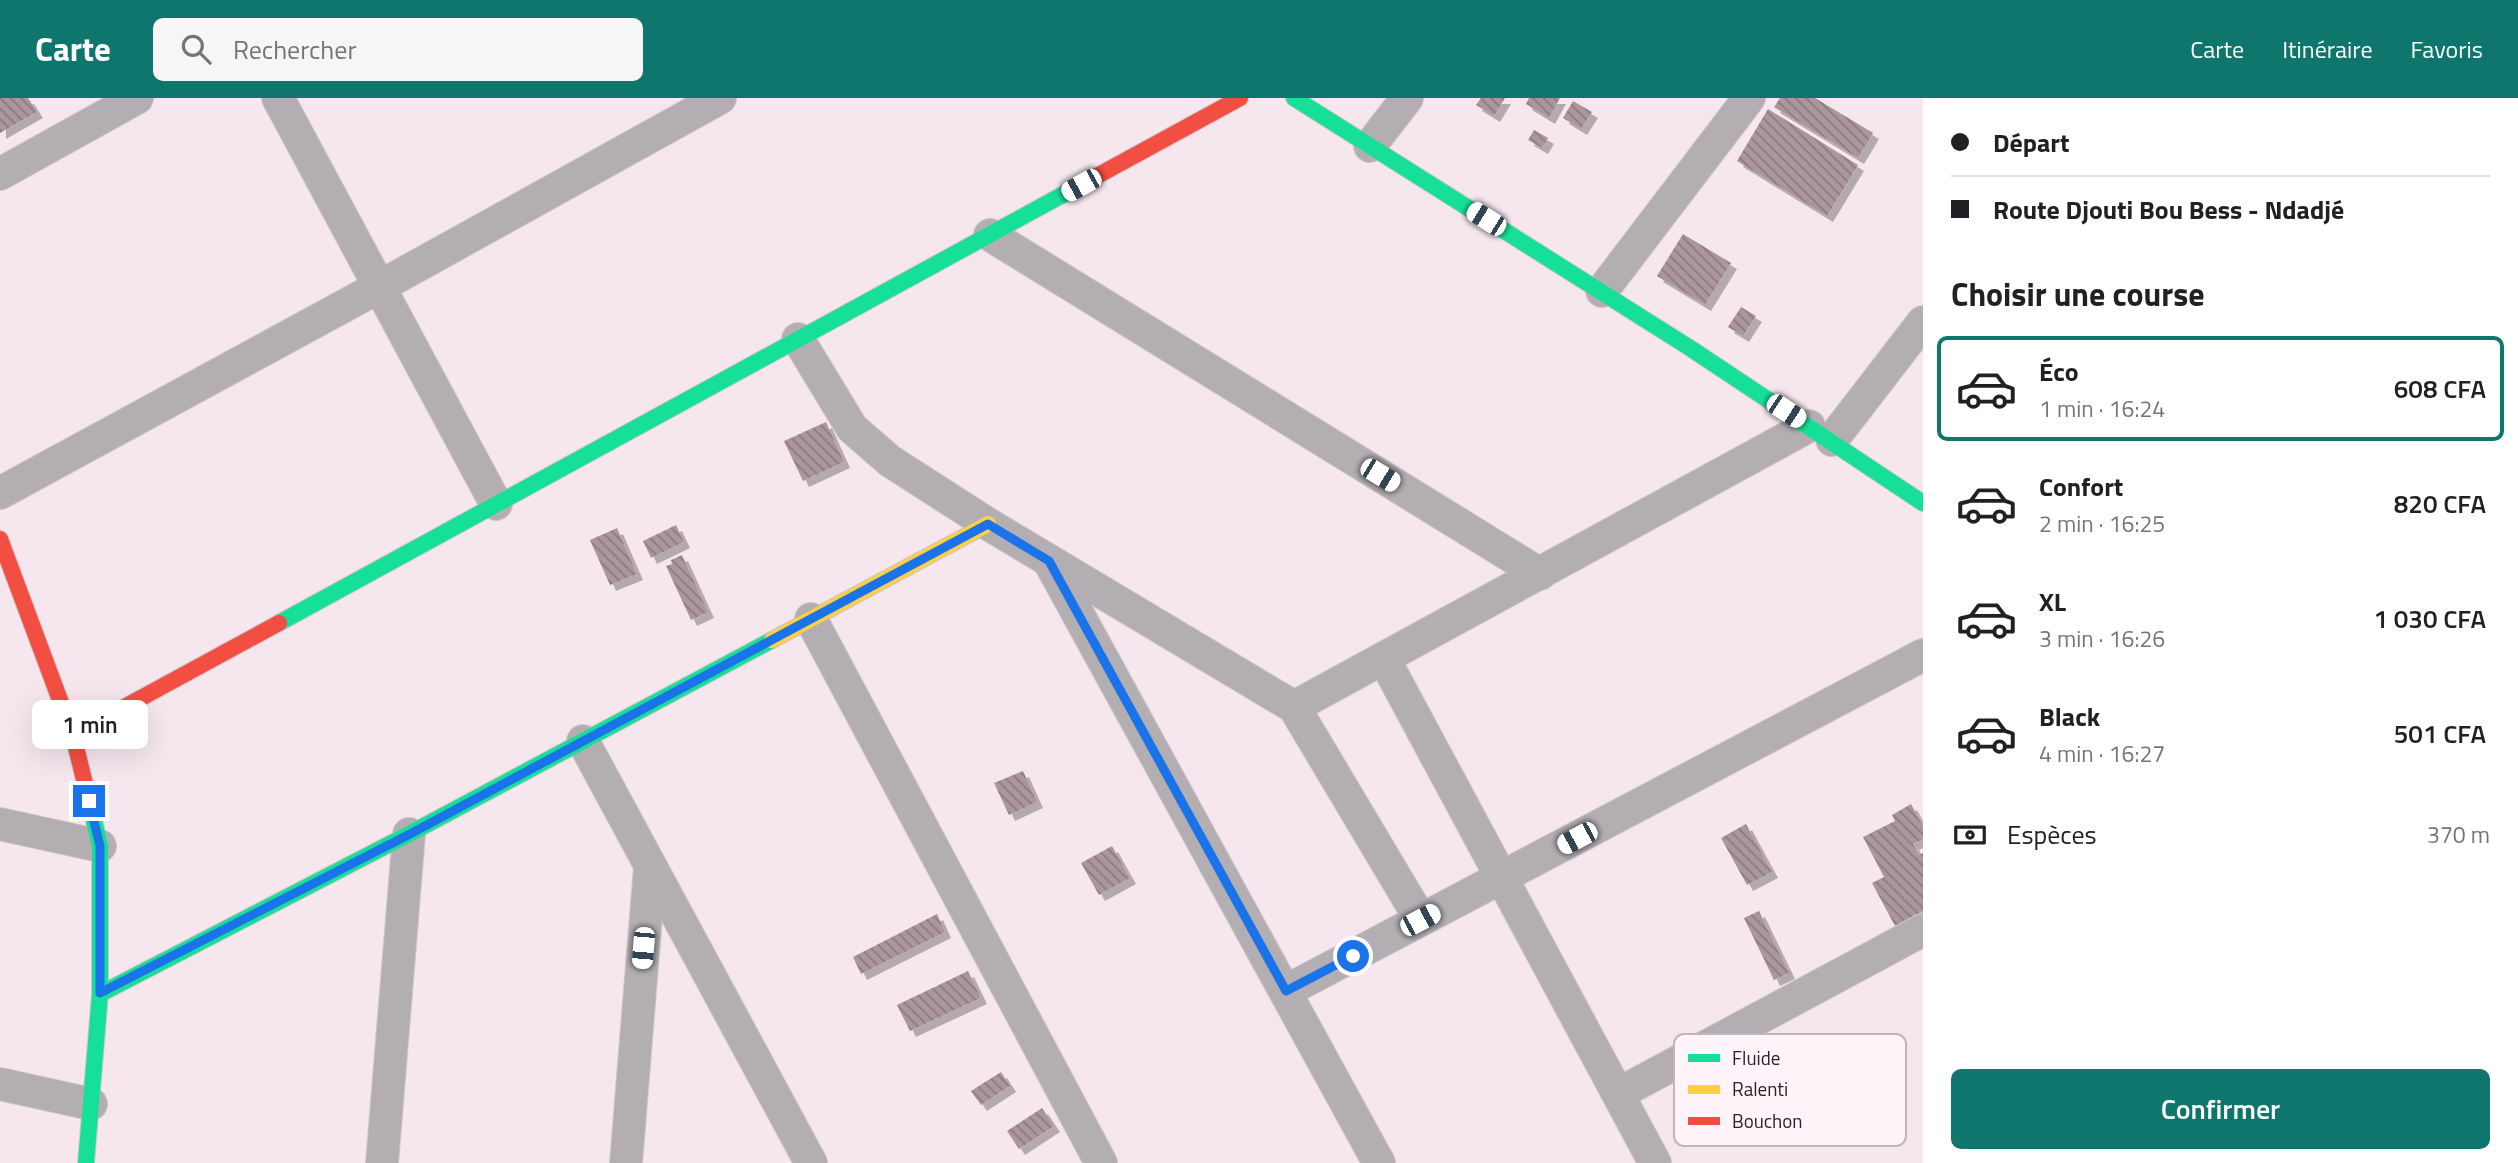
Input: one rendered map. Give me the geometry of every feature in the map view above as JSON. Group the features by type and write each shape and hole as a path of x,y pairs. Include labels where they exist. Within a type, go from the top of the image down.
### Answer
{"street":[{"path":"0,174 137,98"},
{"path":"278,98 496,504"},
{"path":"0,493 720,98"},
{"path":"73,735 1240,98"},
{"path":"1294,98 1602,291 1923,503"},
{"path":"1370,146 1407,98"},
{"path":"1602,291 1749,98"},
{"path":"990,235 1540,573"},
{"path":"1294,707 1540,573 1820,433 1923,322"},
{"path":"799,339 852,428 890,461 988,524 1294,707 1420,920"},
{"path":"100,993 410,834 988,524"},
{"path":"0,538 73,735 100,846 100,993 86,1163"},
{"path":"1049,561 1379,1163"},
{"path":"811,619 1101,1163"},
{"path":"1286,991 1923,655"},
{"path":"1384,659 1655,1163"},
{"path":"583,741 811,1163"},
{"path":"0,824 100,846"},
{"path":"382,1163 410,834"},
{"path":"626,1163 650,867"},
{"path":"1730,1034 1923,930"},
{"path":"1618,1094 1674,1064"},
{"path":"0,1084 91,1104"}],"building":[{"path":"0,98 28,98 37,112 0,133"},
{"path":"1481,98 1505,98 1494,116 1476,105"},
{"path":"1529,98 1560,98 1549,118 1526,104"},
{"path":"1780,98 1815,98 1873,133 1858,158 1774,107"},
{"path":"1573,101 1592,112 1581,129 1563,118"},
{"path":"1768,109 1858,165 1827,216 1737,161"},
{"path":"1534,130 1548,138 1542,148 1528,140"},
{"path":"1683,234 1731,263 1705,305 1657,276"},
{"path":"1741,307 1756,316 1743,336 1728,327"},
{"path":"826,422 844,462 803,481 784,441"},
{"path":"676,525 684,542 651,558 643,541"},
{"path":"617,528 637,574 610,585 590,540"},
{"path":"682,555 708,612 691,620 666,566 672,564 671,560"},
{"path":"1023,771 1037,802 1009,815 994,783"},
{"path":"1911,804 1923,826 1923,839 1913,844 1919,855 1923,853 1923,911 1895,926 1872,883 1884,877 1863,837 1895,821 1892,815"},
{"path":"1746,824 1772,872 1747,885 1721,838"},
{"path":"1112,846 1130,878 1099,895 1081,863"},
{"path":"1759,911 1789,973 1774,980 1744,918"},
{"path":"937,914 945,932 861,974 853,957"},
{"path":"968,971 981,998 910,1031 897,1005"},
{"path":"1001,1072 1010,1086 981,1105 971,1091"},
{"path":"1042,1108 1054,1126 1019,1149 1007,1131"}],"traffic: fast":[{"path":"1294,98 1690,348 1923,503"},
{"path":"279,623 1075,188"},
{"path":"100,994 409,834 772,640"},
{"path":"86,1163 100,994 100,846 91,808"}],"traffic: slow":[{"path":"772,640 988,524"}],"traffic: jam":[{"path":"1075,188 1240,98"},
{"path":"0,539 73,735 91,808"},
{"path":"73,735 279,623"}],"route":[{"path":"89,801 100,846 100,993 410,834 988,524 1049,561 1286,991 1353,956"}]}
